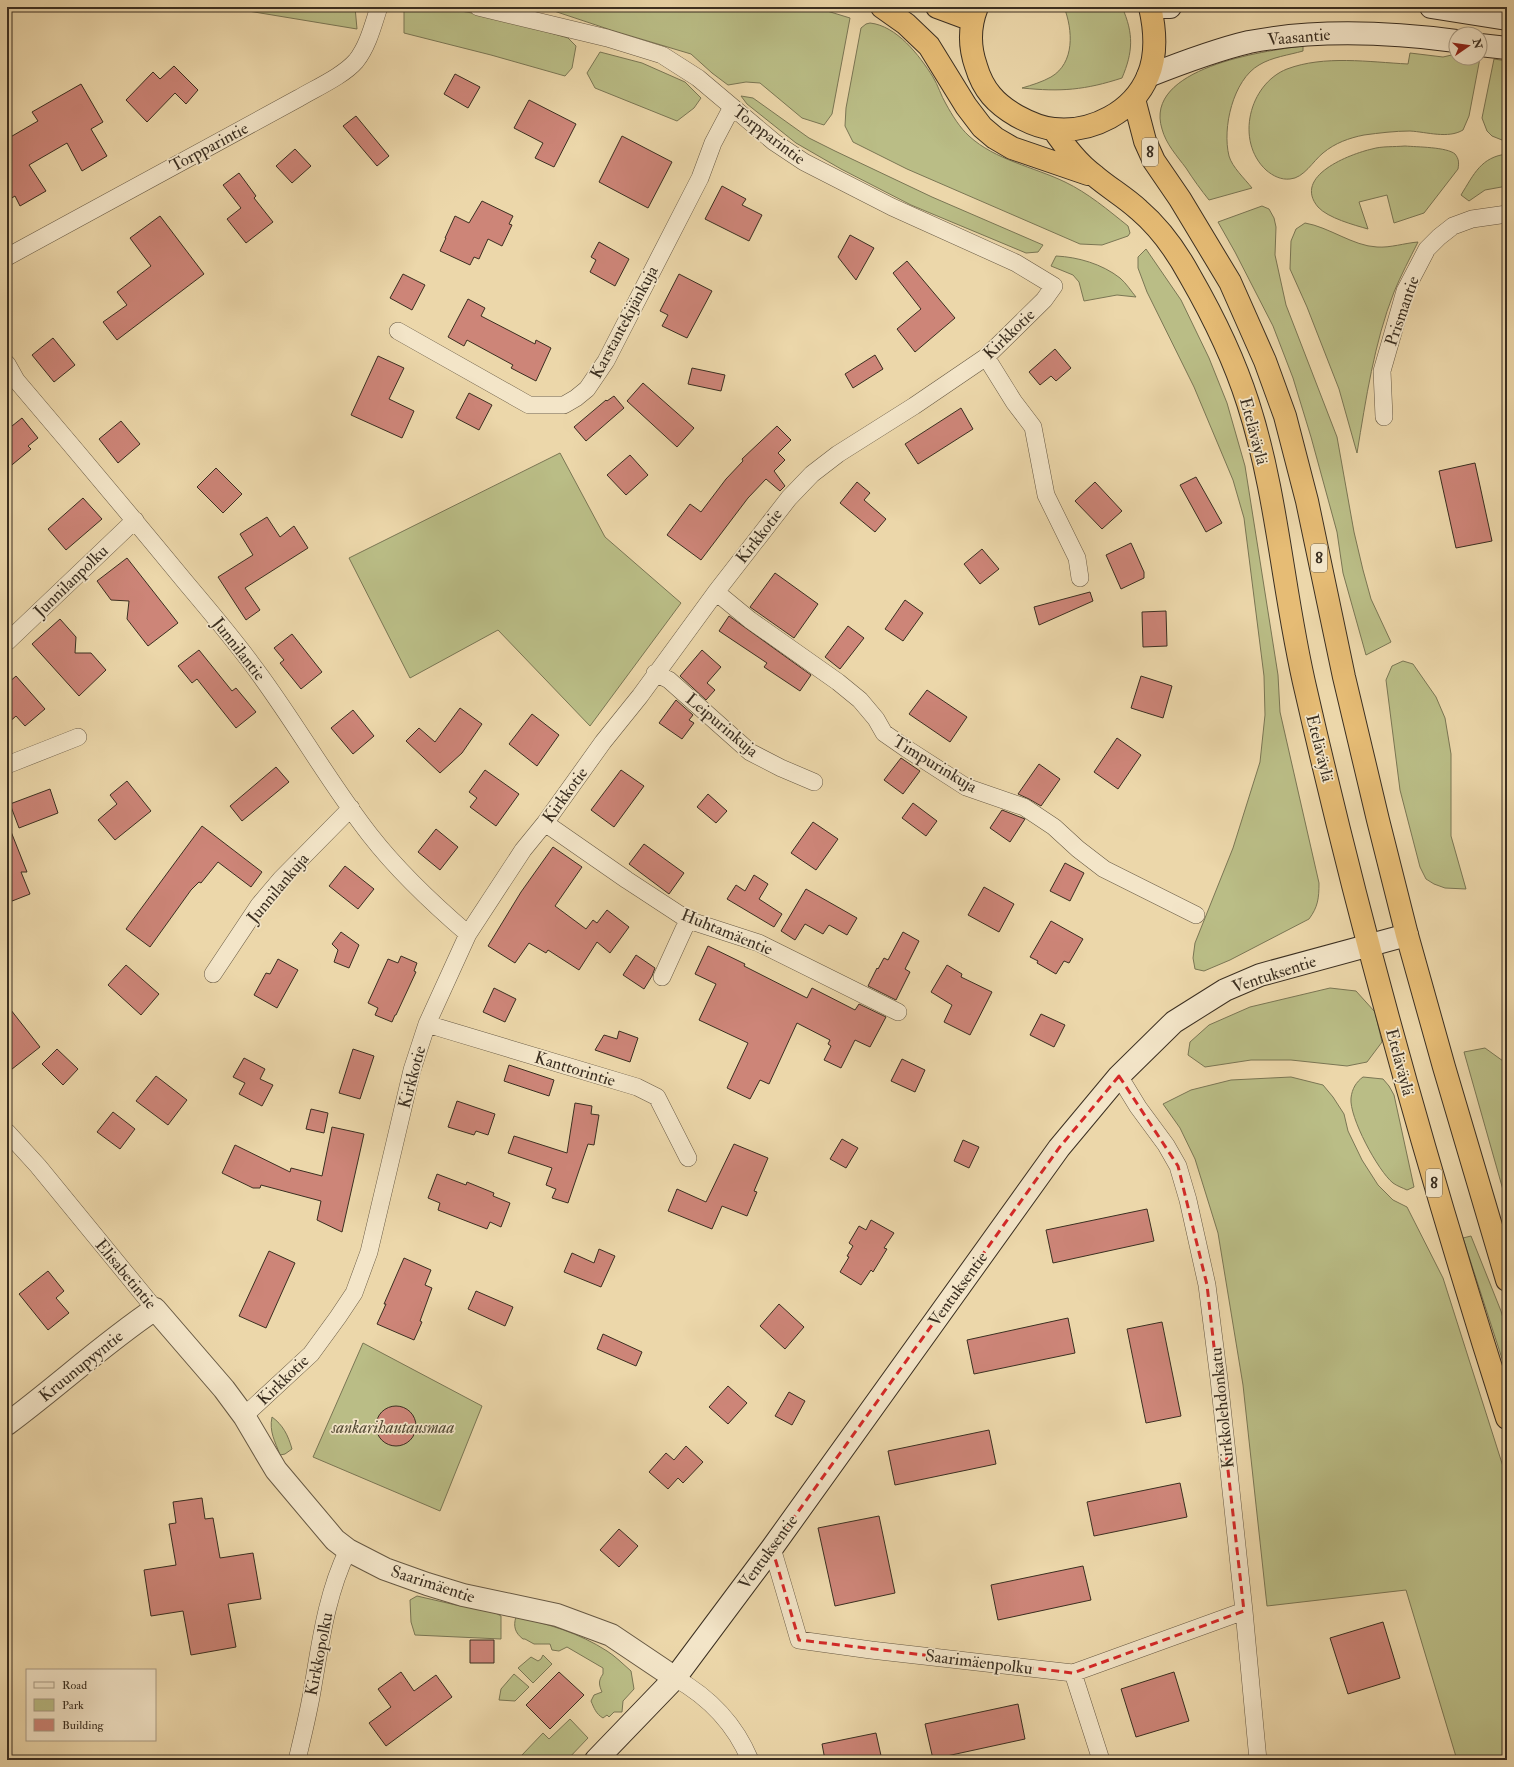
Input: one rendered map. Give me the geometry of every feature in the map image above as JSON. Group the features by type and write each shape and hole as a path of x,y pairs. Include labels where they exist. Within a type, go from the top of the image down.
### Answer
{"highway":[{"path":"882,7 906,24 929,46 966,106 982,127 995,138 1012,148 1093,176"},
{"path":"937,7 974,13 970,34 971,47 979,77 986,91 996,102 1008,111 1030,123 1053,129 1071,129 1102,121 1123,110 1134,99 1148,76 1153,55 1153,22 1150,7"},
{"name":"Eteläväylä","path":"1134,99 1145,141 1154,161 1180,200 1230,282 1262,354 1284,416 1308,501 1346,685 1407,935 1444,1067 1507,1280"},
{"name":"Eteläväylä","path":"1053,129 1066,147 1093,176 1120,193 1142,212 1164,236 1179,257 1191,277 1228,351 1248,404 1262,456 1276,523 1293,632 1305,689 1369,945 1439,1198 1507,1418"}],"main road":[{"path":"1150,7 1170,7"},
{"path":"1431,7 1507,19"},
{"name":"Vaasantie","path":"1148,76 1214,52 1249,42 1282,37 1334,33 1400,35 1448,40"},
{"path":"1488,45 1507,48"},
{"name":"Ventuksentie","path":"596,1760 675,1678 772,1548 1059,1148 1119,1076 1174,1022 1225,990 1260,975 1407,935"},
{"name":"Elisabetintie","path":"155,1308 224,1389 244,1416"},
{"name":"Kruunupyyntie","path":"7,1424 130,1326 155,1308"},
{"name":"Saarimäentie","path":"244,1416 276,1470 335,1540 348,1550 385,1569 427,1584 463,1595 558,1615 611,1635 675,1678"}],"street":[{"name":"Torpparintie","path":"7,257 339,75 356,61 368,39 379,7"},
{"name":"Torpparintie","path":"478,7 607,38 662,55 698,78 774,142 811,166 892,207 1016,263 1054,286"},
{"name":"Karstantekijänkuja","path":"398,331 529,405 564,405 576,398 587,389 606,361 700,178 712,143 732,107"},
{"name":"Prismantie","path":"1384,417 1382,371 1405,291 1427,249 1453,226 1472,218 1507,214"},
{"name":"Kirkkotie","path":"244,1416 311,1354 354,1293 369,1252 412,1070 427,1024 468,934 523,850 545,823 716,592 789,498 812,474 838,454 914,406 986,357 1044,300 1054,286"},
{"path":"986,357 1014,402 1033,427 1046,495 1078,558 1080,578"},
{"name":"Junnilantie","path":"7,364 11,382 135,520 250,662 295,723 370,834 403,873 442,912 468,934"},
{"name":"Junnilanpolku","path":"7,642 135,520"},
{"name":"Timpurinkuja","path":"716,592 750,620 838,682 860,700 876,719 884,733 907,749 966,787 1024,807 1054,827 1078,849 1104,869 1196,915"},
{"name":"Leipurinkuja","path":"655,673 669,680 750,752 781,768 814,782"},
{"path":"7,765 78,738"},
{"name":"Junnilankuja","path":"213,974 259,905 280,879 351,808"},
{"name":"Huhtamäentie","path":"545,823 688,920 759,943 898,1012"},
{"path":"662,976 688,920"},
{"name":"Kanttorintie","path":"427,1024 637,1087 657,1097 688,1158"},
{"name":"Kirkkolehdonkatu","path":"1119,1076 1166,1145 1178,1166 1188,1200 1207,1285 1219,1379 1244,1611 1258,1760"},
{"name":"Elisabetintie","path":"7,1132 38,1166 155,1308"},
{"name":"Saarimäenpolku","path":"772,1548 799,1640 871,1650 1073,1673 1244,1611"},
{"name":"Kirkkopolku","path":"297,1760 313,1688 328,1604 338,1571 348,1550"},
{"path":"1073,1673 1101,1760"},
{"path":"675,1678 695,1689 729,1722 745,1748 750,1760"}],"highlighted area":[{"path":"1119,1076 1178,1166 1207,1285 1244,1611 1073,1673 799,1640 772,1548 1059,1148"}],"green space":[{"path":"224,7 355,7 357,29"},
{"path":"412,7 471,13 568,38 576,46 572,68 565,76 404,33 404,9"},
{"path":"542,7 814,7 850,18 832,114 824,125 802,118 760,83 746,82 728,85 691,54"},
{"path":"1064,7 1122,7 1129,26 1131,43 1126,69 1122,78 1073,89 1049,90 1022,88 1051,77 1059,71 1064,63 1068,55 1070,36"},
{"path":"870,23 880,25 889,30 914,51 933,77 944,101 954,117 969,136 979,144 1003,157 1065,182 1082,191 1128,226 1130,233 1128,236 1102,245 1080,244 907,169 853,142 845,126 846,108 861,28"},
{"path":"1303,46 1303,51 1264,62 1250,72 1242,82 1236,93 1232,106 1227,132 1227,145 1229,156 1233,164 1252,188 1209,200 1172,150 1162,129 1161,108 1170,91 1188,77 1210,66 1261,52"},
{"path":"600,52 642,63 685,82 701,98 694,108 677,121 595,88 587,73"},
{"path":"1410,53 1443,57 1448,56 1448,66 1478,66 1469,116 1463,130 1457,133 1444,135 1410,131 1387,132 1364,135 1342,141 1319,156 1300,176 1290,179 1280,178 1271,174 1256,158 1251,144 1249,129 1251,114 1255,100 1263,87 1274,76 1287,69 1316,62 1347,60 1408,64"},
{"path":"1494,59 1507,61 1507,142 1492,136 1487,131 1482,118"},
{"path":"741,96 753,98 809,138 835,151 932,197 1043,245 1038,252 1026,253 911,205 841,169 796,143 747,104"},
{"path":"1405,146 1446,150 1455,154 1458,159 1458,169 1424,213 1394,223 1387,195 1359,202 1368,229 1328,215 1318,207 1312,196 1312,186 1318,176 1327,168 1338,161 1376,148"},
{"path":"1507,154 1507,186 1485,190 1469,201 1461,195 1474,174 1484,163 1498,156"},
{"path":"1262,206 1269,209 1274,218 1276,227 1275,255 1286,305 1337,437 1354,532 1363,570 1371,599 1391,642 1366,655 1343,573 1337,532 1293,378 1273,326 1218,222"},
{"path":"1305,223 1323,228 1368,246 1387,247 1418,242 1394,292 1381,331 1371,371 1357,453 1339,389 1307,307 1290,269 1291,241 1296,229"},
{"path":"1146,249 1181,300 1209,358 1227,403 1245,466 1278,675 1280,712 1319,883 1317,902 1309,919 1230,960 1204,971 1195,969 1193,958 1195,943 1233,848 1260,762 1265,715 1264,676 1244,518 1233,480 1194,387 1147,292 1138,268 1138,257"},
{"path":"1056,256 1090,262 1106,269 1122,280 1136,297 1117,295 1084,301 1079,282 1073,275 1051,266"},
{"path":"560,453 605,537 681,603 590,726 498,630 410,678 349,558"},
{"path":"1403,661 1413,664 1436,697 1445,718 1451,754 1451,836 1466,889 1445,888 1434,884 1426,879 1420,867 1400,790 1386,680 1392,666"},
{"path":"1330,988 1356,991 1375,1012 1382,1042 1367,1062 1347,1066 1291,1060 1251,1060 1205,1067 1188,1055 1190,1042 1209,1025 1250,1007"},
{"path":"1485,1048 1503,1061 1507,1075 1507,1204 1464,1052"},
{"path":"1291,1077 1323,1085 1344,1114 1348,1131 1362,1160 1378,1185 1393,1200 1407,1207 1443,1278 1507,1479 1507,1760 1457,1760 1406,1590 1267,1606 1243,1385 1218,1233 1195,1159 1180,1128 1163,1104 1191,1090 1231,1080"},
{"path":"1363,1077 1383,1079 1394,1095 1414,1187 1407,1190 1393,1183 1387,1177 1373,1156 1359,1130 1352,1107 1351,1098 1355,1086"},
{"path":"1471,1236 1501,1311 1507,1332 1507,1374 1463,1238"},
{"name":"sankarihautausmaa","path":"363,1343 482,1406 440,1511 313,1457"},
{"path":"272,1417 282,1427 287,1435 292,1449 285,1454 280,1455 274,1441 271,1427"},
{"path":"417,1596 456,1605 490,1610 501,1616 501,1639 415,1635 411,1622 410,1600"},
{"path":"516,1617 552,1626 586,1639 613,1655 631,1671 634,1689 623,1701 622,1712 614,1712 609,1717 607,1715 603,1718 597,1713 593,1706 591,1701 594,1695 602,1692 600,1687 600,1679 603,1674 603,1668 567,1647 559,1651 552,1650 550,1644 534,1644 523,1639 515,1629"},
{"path":"543,1655 552,1664 533,1683 518,1668 531,1657 538,1661"},
{"path":"514,1674 529,1687 515,1701 499,1700 501,1689"},
{"path":"570,1719 588,1738 567,1760 522,1760 522,1755 543,1733 549,1739"}],"building":[{"path":"174,66 198,90 186,104 175,93 147,122 126,100 153,72 160,79"},
{"path":"455,74 480,87 468,108 444,94"},
{"path":"81,84 103,122 91,129 107,156 82,171 67,143 29,165 46,191 20,206 15,196 7,201 7,139 38,121 32,112"},
{"path":"529,100 576,124 554,167 535,158 543,143 514,128"},
{"path":"356,116 389,156 377,166 343,126"},
{"path":"622,136 672,162 648,208 599,182"},
{"path":"295,149 311,166 292,183 276,166"},
{"path":"239,173 256,196 254,198 273,222 246,243 227,219 241,208 223,185"},
{"path":"722,186 746,199 742,205 762,215 749,241 705,219"},
{"path":"482,201 513,216 509,224 512,225 502,246 488,239 479,259 474,257 470,265 440,251 455,216 469,223"},
{"path":"160,216 204,274 117,340 103,322 127,305 117,292 151,266 130,238"},
{"path":"850,235 874,248 856,280 838,257"},
{"path":"599,242 629,259 615,286 590,272 596,260 591,257"},
{"path":"907,261 955,318 915,352 897,329 921,309 893,273"},
{"path":"403,274 425,285 412,310 390,298"},
{"path":"679,274 712,291 687,338 662,326 668,315 660,311"},
{"path":"468,299 485,308 481,316 535,344 536,340 551,348 536,381 511,368 513,365 467,340 464,346 448,337"},
{"path":"53,338 75,365 54,382 32,355"},
{"path":"1055,349 1071,368 1056,381 1051,376 1040,385 1029,372"},
{"path":"875,355 883,369 853,388 845,374"},
{"path":"378,356 404,368 389,399 414,411 402,438 351,415"},
{"path":"692,368 725,375 721,391 688,384"},
{"path":"643,383 694,428 677,447 627,401"},
{"path":"469,393 492,405 479,430 456,418"},
{"path":"614,396 624,408 586,441 574,427 606,400 607,401"},
{"path":"961,408 973,429 918,464 905,444"},
{"path":"22,418 38,438 28,446 31,449 7,469 7,430"},
{"path":"121,421 140,444 118,463 99,439"},
{"path":"777,426 791,440 778,453 785,460 774,471 785,486 780,491 766,479 748,498 701,560 667,535 690,504 701,512 726,479 743,461 742,459"},
{"path":"630,455 648,475 626,495 607,475"},
{"path":"1475,463 1492,541 1456,548 1439,471"},
{"path":"216,468 242,494 223,513 197,487"},
{"path":"1196,477 1222,523 1206,532 1180,485"},
{"path":"857,482 870,493 864,500 886,519 875,532 840,503"},
{"path":"1095,482 1122,511 1102,529 1075,501"},
{"path":"83,498 102,519 66,550 48,529"},
{"path":"267,517 280,537 294,526 308,548 245,588 260,610 246,620 218,577 253,555 240,534"},
{"path":"1131,543 1144,572 1144,578 1121,589 1106,555"},
{"path":"982,549 999,569 980,584 964,564"},
{"path":"127,558 178,623 148,646 127,619 129,601 111,600 97,581"},
{"path":"775,573 818,604 794,638 750,607"},
{"path":"1090,592 1093,601 1039,625 1034,607"},
{"path":"905,600 923,613 903,641 885,629"},
{"path":"1166,611 1167,646 1143,647 1142,612"},
{"path":"729,616 811,675 800,691 764,667 767,663 719,631"},
{"path":"60,619 76,637 75,653 91,653 106,670 79,696 32,644"},
{"path":"848,626 864,638 840,669 825,657"},
{"path":"292,634 322,672 301,689 280,663 284,660 274,648"},
{"path":"199,650 232,691 236,688 256,712 236,728 197,679 192,683 178,666"},
{"path":"702,650 721,667 707,683 715,690 706,700 680,676"},
{"path":"16,676 45,709 25,726 16,716 7,724 7,684"},
{"path":"1141,676 1172,686 1163,718 1131,708"},
{"path":"927,690 967,717 950,742 909,714"},
{"path":"676,700 693,715 689,720 694,723 682,739 659,723"},
{"path":"460,708 482,724 462,753 440,773 406,741 419,728 435,742"},
{"path":"353,710 374,736 353,754 331,728"},
{"path":"532,714 559,735 537,766 509,744"},
{"path":"1117,738 1141,755 1118,789 1094,772"},
{"path":"901,758 920,771 903,794 884,780"},
{"path":"1039,764 1060,779 1041,806 1018,794"},
{"path":"276,767 289,782 242,821 230,806"},
{"path":"485,770 519,794 496,826 470,807 477,798 469,792"},
{"path":"621,770 644,786 614,827 591,810"},
{"path":"127,781 151,811 115,840 98,820 117,804 110,795"},
{"path":"50,789 58,813 19,828 10,804"},
{"path":"708,794 727,811 716,823 697,807"},
{"path":"913,803 937,821 926,836 902,818"},
{"path":"1002,810 1025,819 1010,842 990,828"},
{"path":"813,822 838,839 816,870 791,853"},
{"path":"8,824 27,872 21,872 30,894 7,903"},
{"path":"202,826 262,872 251,887 218,862 201,883 199,882 191,890 150,947 126,929"},
{"path":"436,829 458,847 440,870 418,852"},
{"path":"644,844 684,873 669,894 629,864"},
{"path":"553,847 582,867 555,906 586,929 593,920 597,923 607,910 629,927 610,953 597,942 579,970 548,950 546,953 529,943 515,963 488,946 521,892"},
{"path":"1065,863 1084,873 1070,901 1050,891"},
{"path":"345,866 374,889 358,909 329,886"},
{"path":"754,875 768,884 759,899 782,914 774,927 727,899 736,885 745,891"},
{"path":"984,887 1014,904 999,932 968,915"},
{"path":"806,889 857,918 847,935 829,925 823,934 805,924 795,940 781,931"},
{"path":"1051,921 1083,939 1069,963 1064,961 1056,974 1030,957"},
{"path":"341,932 359,945 349,968 334,962 338,950 332,944"},
{"path":"903,932 919,941 905,969 910,972 896,1000 868,986 884,958 888,960"},
{"path":"708,946 745,964 744,966 807,998 812,988 855,1010 859,1004 886,1017 870,1047 855,1040 841,1068 824,1060 831,1046 828,1044 830,1040 797,1023 769,1084 760,1080 750,1099 727,1088 748,1043 699,1020 716,984 695,974"},
{"path":"636,955 655,968 644,989 623,975"},
{"path":"401,956 417,963 414,971 416,972 392,1022 375,1015 378,1008 368,1003 388,959 398,963"},
{"path":"278,959 298,970 277,1008 254,995 266,973 270,974"},
{"path":"126,965 159,994 141,1015 108,985"},
{"path":"947,965 962,974 961,977 992,992 970,1035 944,1022 952,1005 931,992"},
{"path":"494,988 516,999 505,1022 483,1012"},
{"path":"7,1005 40,1047 7,1073"},
{"path":"1041,1014 1065,1025 1054,1047 1030,1035"},
{"path":"619,1031 638,1038 630,1062 595,1050 604,1035 617,1039"},
{"path":"57,1049 78,1069 63,1085 42,1064"},
{"path":"353,1049 374,1056 360,1099 339,1093"},
{"path":"244,1058 265,1069 260,1079 273,1085 262,1106 239,1094 245,1083 233,1077"},
{"path":"902,1059 925,1070 915,1092 891,1081"},
{"path":"509,1065 554,1080 549,1096 504,1081"},
{"path":"156,1076 187,1100 168,1125 136,1101"},
{"path":"457,1101 495,1114 488,1135 476,1131 474,1135 448,1127"},
{"path":"575,1103 592,1106 591,1114 599,1115 594,1145 588,1144 568,1203 552,1198 556,1189 546,1185 552,1168 508,1153 514,1136 567,1153"},
{"path":"311,1109 328,1113 324,1133 306,1129"},
{"path":"113,1112 135,1129 120,1149 97,1132"},
{"path":"332,1127 364,1134 342,1232 317,1220 321,1201 261,1185 260,1188 253,1188 222,1173 235,1145 290,1172 291,1168 322,1176"},
{"path":"842,1139 858,1148 846,1168 830,1159"},
{"path":"963,1140 979,1147 969,1168 954,1161"},
{"path":"734,1144 768,1158 754,1191 757,1192 747,1216 722,1206 712,1229 668,1211 677,1189 706,1202"},
{"path":"437,1174 466,1185 467,1182 494,1193 493,1196 510,1203 501,1227 490,1222 487,1229 438,1210 440,1203 428,1198"},
{"path":"1147,1209 1154,1241 1053,1263 1046,1230"},
{"path":"871,1220 894,1233 884,1248 887,1249 873,1272 871,1270 861,1285 840,1272 849,1257 847,1256 853,1246 849,1243 859,1226 866,1230"},
{"path":"599,1249 615,1256 601,1287 564,1272 572,1253 594,1263"},
{"path":"269,1251 295,1263 266,1328 239,1316"},
{"path":"404,1258 431,1270 425,1285 432,1288 420,1321 422,1322 414,1340 377,1324"},
{"path":"48,1271 64,1291 56,1298 69,1313 48,1330 19,1294"},
{"path":"476,1291 513,1307 505,1326 468,1309"},
{"path":"779,1304 804,1327 785,1349 760,1326"},
{"path":"1068,1318 1075,1353 974,1374 967,1340"},
{"path":"1162,1322 1181,1416 1146,1423 1127,1329"},
{"path":"603,1334 642,1352 636,1366 597,1349"},
{"path":"728,1386 747,1403 728,1424 709,1407"},
{"path":"789,1392 805,1401 792,1425 775,1416"},
{"path":"400,1406 407,1409 413,1415 416,1426 415,1434 407,1443 400,1446 392,1446 385,1443 377,1434 376,1422 379,1415 388,1407"},
{"path":"989,1430 996,1464 895,1485 888,1451"},
{"path":"686,1446 703,1462 683,1483 678,1478 668,1489 649,1472 666,1453 674,1460"},
{"path":"1180,1483 1187,1517 1094,1536 1087,1502"},
{"path":"202,1498 205,1519 213,1518 220,1558 253,1553 261,1599 228,1604 236,1647 191,1655 183,1611 151,1616 144,1570 176,1565 169,1524 176,1523 173,1502"},
{"path":"879,1516 895,1593 835,1606 818,1528"},
{"path":"619,1529 638,1546 619,1567 600,1550"},
{"path":"1083,1566 1091,1600 998,1620 991,1585"},
{"path":"1383,1622 1400,1678 1348,1694 1330,1638"},
{"path":"470,1640 494,1640 494,1663 470,1663"},
{"path":"401,1672 414,1691 436,1675 452,1697 386,1746 369,1723 391,1707 378,1689"},
{"path":"559,1672 584,1695 550,1729 526,1705"},
{"path":"1174,1672 1189,1721 1136,1737 1121,1689"},
{"path":"1018,1704 1025,1739 933,1759 925,1724"},
{"path":"876,1733 882,1760 825,1760 822,1744"}]}
